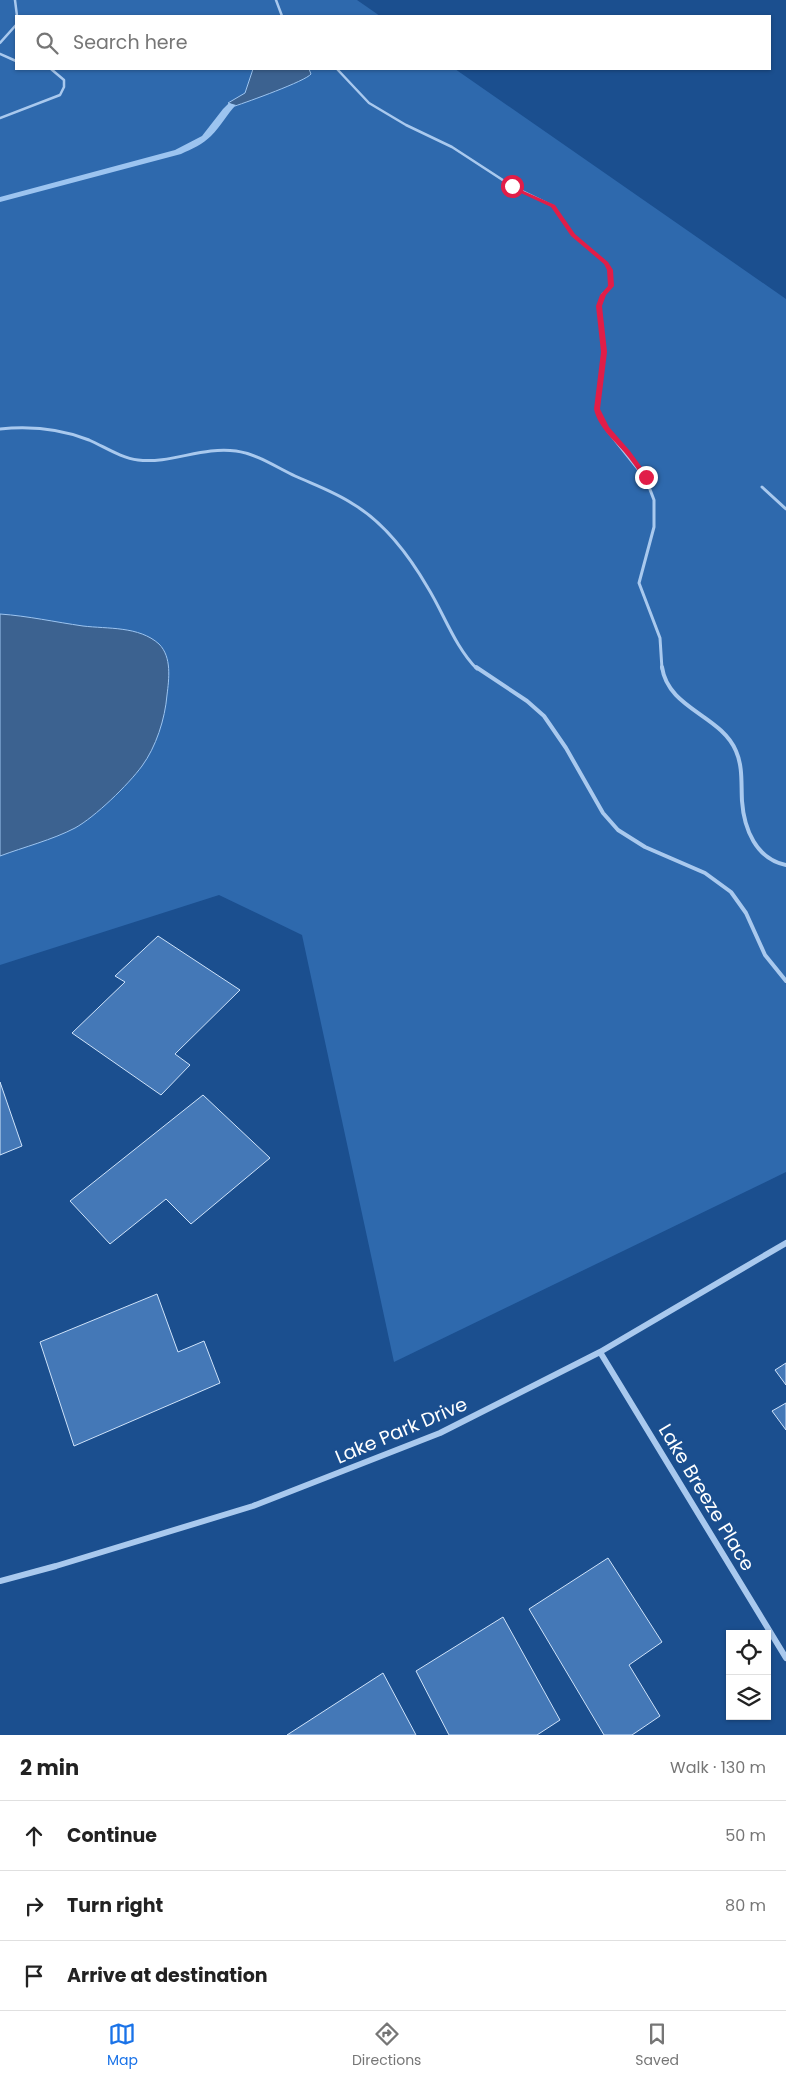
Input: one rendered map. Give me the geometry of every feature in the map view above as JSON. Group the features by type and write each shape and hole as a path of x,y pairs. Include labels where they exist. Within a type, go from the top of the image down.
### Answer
{"street":[{"name":"Lake Park Drive","path":"0,1581 56,1566 253,1506 440,1433 600,1352 786,1243"},
{"name":"Lake Breeze Place","path":"600,1352 786,1658"}],"lane":[{"path":"15,0 17,15"},
{"path":"276,0 282,15"},
{"path":"0,43 15,26"},
{"path":"0,54 15,61"},
{"path":"0,118 60,95 65,88 65,81 53,70"},
{"path":"338,70 362,98 375,107 406,125 452,147 512,186 553,206 573,235 602,259 610,270 611,286 603,295 599,306 604,352 597,409 599,417 606,428 628,452 646,477 654,500 656,512 655,525 638,584 660,638 661,671 668,686 680,699 722,730 736,747 742,766 742,803 754,843 767,858 786,865"},
{"path":"0,429 15,427 76,436 95,442 127,458 139,460 163,460 198,452 237,451 259,458 334,492 360,508 384,530 424,581 471,663 478,671 520,696 543,714 570,756 599,809 619,831 654,850 716,879 730,891 752,920 764,952 786,981"},
{"path":"762,487 786,509"}],"shaded area":[{"path":"0,0 357,0 379,15 15,15 15,70 456,70 786,299 786,1172 394,1362 302,935 219,895 0,965"},
{"path":"253,70 309,70 311,74 288,86 242,104 235,106 228,103 245,93"},
{"path":"0,614 83,626 123,629 142,634 151,638 163,649 168,662 169,675 166,704 159,732 152,750 142,766 128,782 101,809 75,828 0,856"}],"building":[{"path":"158,936 240,990 175,1054 190,1065 161,1095 72,1033 125,982 115,976"},
{"path":"0,1082 22,1146 0,1155"},
{"path":"203,1095 270,1158 191,1224 166,1199 110,1244 70,1201"},
{"path":"157,1294 178,1352 204,1341 220,1383 74,1446 40,1342"},
{"path":"786,1363 786,1385 775,1370"},
{"path":"786,1403 786,1430 772,1411"},
{"path":"608,1558 662,1642 629,1665 660,1716 632,1735 604,1735 529,1609"},
{"path":"503,1617 560,1720 537,1735 449,1735 416,1671"},
{"path":"383,1673 416,1735 287,1735"}],"waterway":[{"path":"0,200 178,152 204,138 232,105"}],"route":[{"path":"512,186 553,206 573,235 598,255 610,270 611,286 603,295 599,306 604,352 597,409 599,417 606,428 628,452 646,477"}]}
